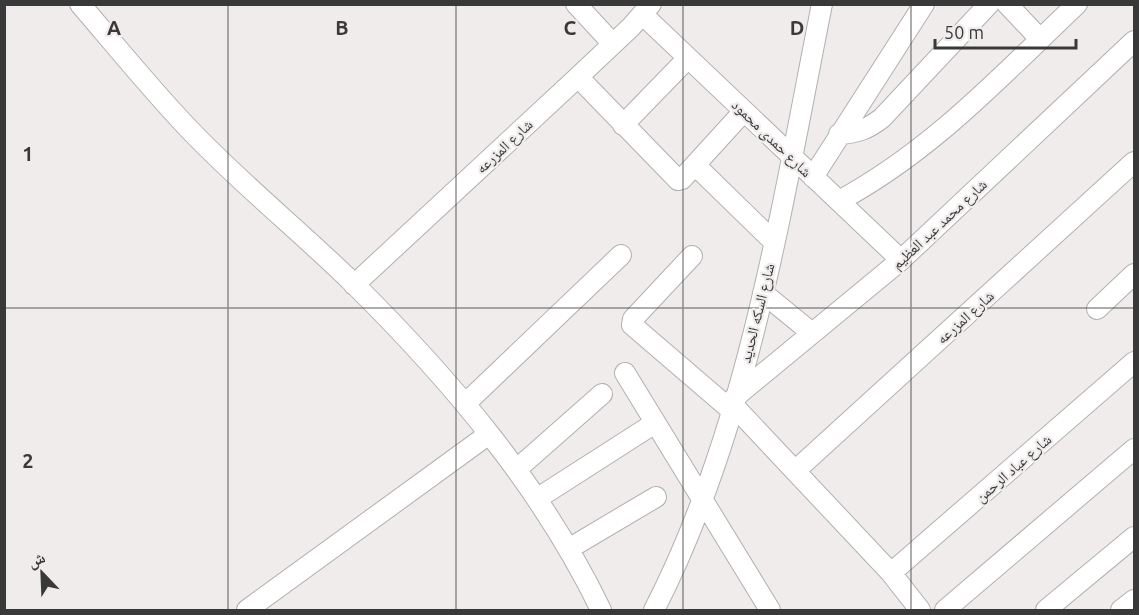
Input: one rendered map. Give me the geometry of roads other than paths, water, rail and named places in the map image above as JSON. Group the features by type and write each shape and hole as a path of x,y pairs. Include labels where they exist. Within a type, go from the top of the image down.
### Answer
{"street":[{"path":"80,4 188,128 354,285 465,404 538,498 570,548 601,610"},
{"path":"576,4 613,44"},
{"name":"شارع السكه الحديد","path":"654,610 691,534 733,404 763,293 822,4"},
{"path":"813,177 924,4"},
{"path":"839,134 855,133 870,128 882,118 989,4"},
{"path":"1007,4 1040,39"},
{"path":"839,201 910,158 944,130 1077,4"},
{"name":"شارع المزرعه","path":"354,285 578,78 647,10"},
{"name":"شارع حمدى محمود","path":"647,10 688,58 901,260"},
{"name":"شارع محمد عبد العظيم","path":"733,404 812,333 901,260 1134,41"},
{"path":"623,124 688,58"},
{"path":"578,78 675,179 682,179 744,111"},
{"name":"شارع المزرعه","path":"795,471 1134,162"},
{"path":"694,165 774,242"},
{"path":"465,404 621,255"},
{"path":"692,256 633,319 632,326 733,404 891,573 920,610"},
{"path":"1097,309 1134,274"},
{"path":"763,293 812,333"},
{"name":"شارع عباد الرحمن","path":"891,573 1134,362"},
{"path":"625,373 701,502 770,610"},
{"path":"517,469 602,394"},
{"path":"538,498 654,423"},
{"path":"247,610 489,434"},
{"path":"945,610 1134,449"},
{"path":"570,548 657,497"},
{"path":"1046,610 1134,537"},
{"path":"1121,610 1134,600"}]}
